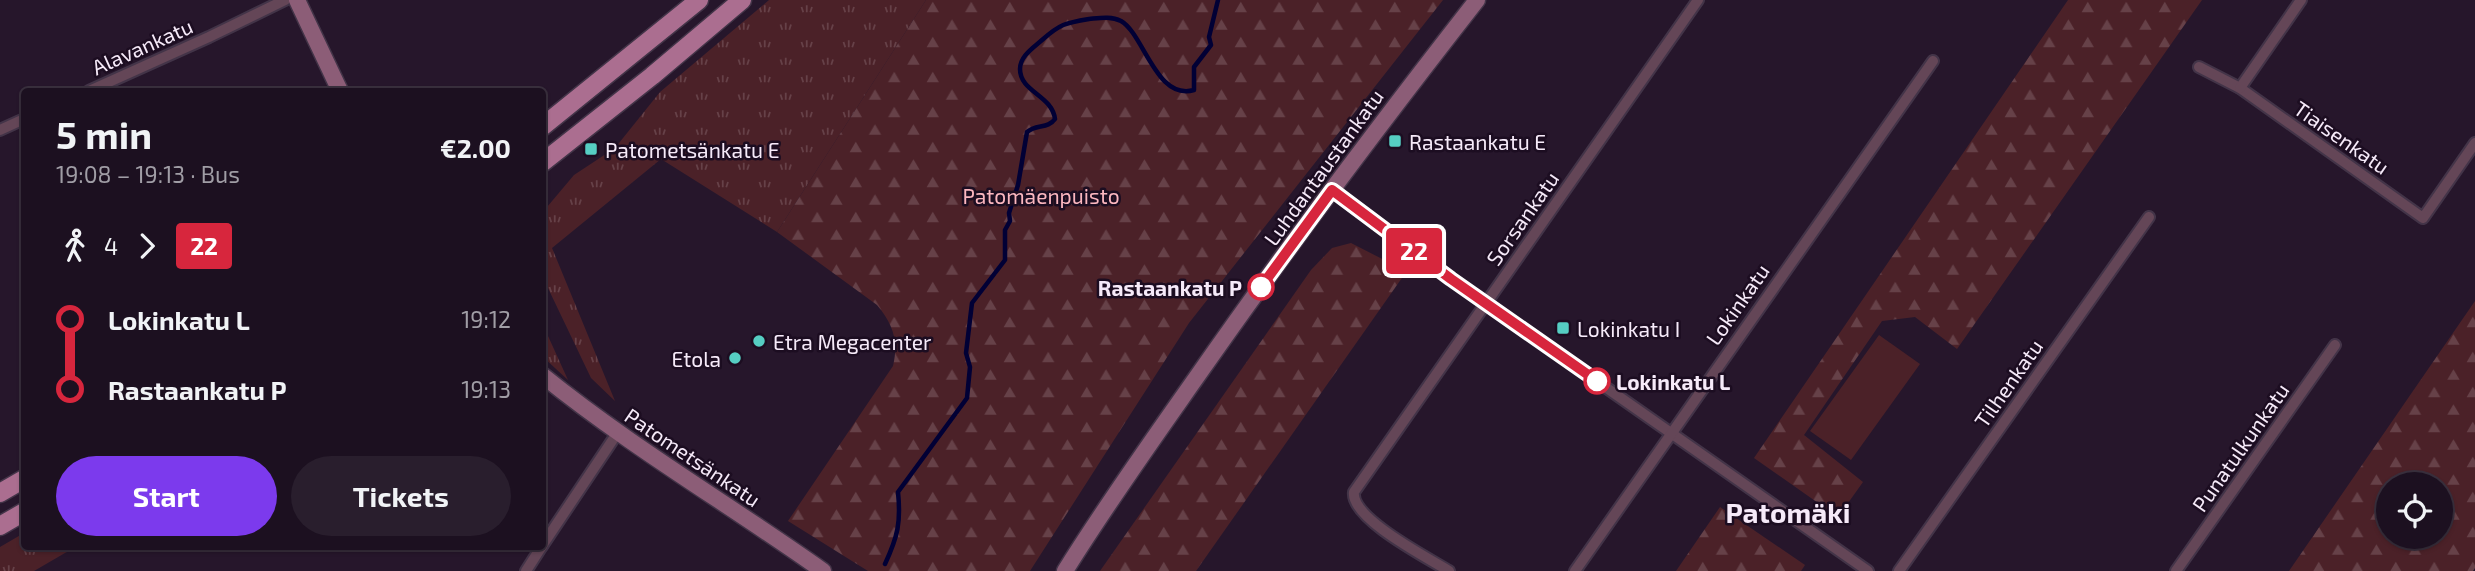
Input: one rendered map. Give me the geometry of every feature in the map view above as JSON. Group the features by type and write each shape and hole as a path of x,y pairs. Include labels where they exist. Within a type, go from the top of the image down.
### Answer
{"main road":[{"path":"546,124 699,0"},
{"path":"546,160 742,0"},
{"path":"0,493 21,481"},
{"path":"0,526 21,514"}],"street":[{"name":"Alavankatu","path":"96,88 285,0"},
{"path":"297,0 339,88"},
{"name":"Luhdantaustankatu","path":"1065,571 1123,481 1332,190 1477,0"},
{"name":"Sorsankatu","path":"1448,571 1371,522 1359,508 1353,497 1354,492 1698,0"},
{"path":"2240,88 2301,0"},
{"name":"Lokinkatu","path":"1575,571 1933,61"},
{"name":"Tiaisenkatu","path":"2199,68 2240,88 2423,218 2475,142"},
{"path":"0,130 21,120"},
{"path":"1332,190 1486,303 1868,571"},
{"name":"Tilhenkatu","path":"1899,571 2149,217"},
{"name":"Punatulkunkatu","path":"2176,571 2335,345"},
{"name":"Patometsänkatu","path":"546,378 618,432 752,520 823,571"},
{"path":"546,540 618,432"},
{"path":"526,571 539,550"}],"green space":[{"path":"769,0 926,0 777,232 661,159 552,248 615,401 591,378 547,286 546,208 574,175 615,148 660,92"},
{"name":"Patomäenpuisto","path":"926,0 1443,0 1189,323 1030,571 868,571 788,521 893,366 895,341 891,326 877,305 777,232"},
{"path":"2068,0 2202,0 1957,349 1915,317 1882,321 1804,435 1863,482 1838,517 1754,458"},
{"path":"1351,243 1390,263 1404,275 1196,571 1100,571 1311,270 1332,248"},
{"path":"2475,301 2475,568 2473,571 2289,571"},
{"path":"546,332 568,380 546,360"},
{"path":"1879,335 1920,364 1851,460 1810,431"},
{"path":"1720,507 1805,565 1801,571 1676,571"},
{"path":"21,535 21,550 70,550 34,571 0,571 0,547"}],"waterway":[{"path":"885,564 898,529 898,492 967,398 970,367 966,353 972,303 1005,260 1005,230 1010,221 1009,213 1018,185 1027,132 1055,119 1048,104 1030,89 1021,77 1022,60 1035,46 1063,25 1089,19 1113,18 1129,28 1160,76 1170,86 1181,91 1194,90 1194,67 1211,45 1209,37 1218,0"}],"bus line":[{"name":"22","path":"1261,287 1332,190 1451,279 1597,381"}],"place":[{"name":"Rastaankatu E","path":"1395,141"},
{"name":"Patometsänkatu E","path":"591,149"},
{"name":"Rastaankatu P","path":"1261,287"},
{"name":"Lokinkatu I","path":"1563,328"},
{"name":"Etra Megacenter","path":"759,341"},
{"name":"Etola","path":"735,358"},
{"name":"Lokinkatu L","path":"1597,381"}],"district":[{"name":"Patomäki","path":"1788,512"}]}
